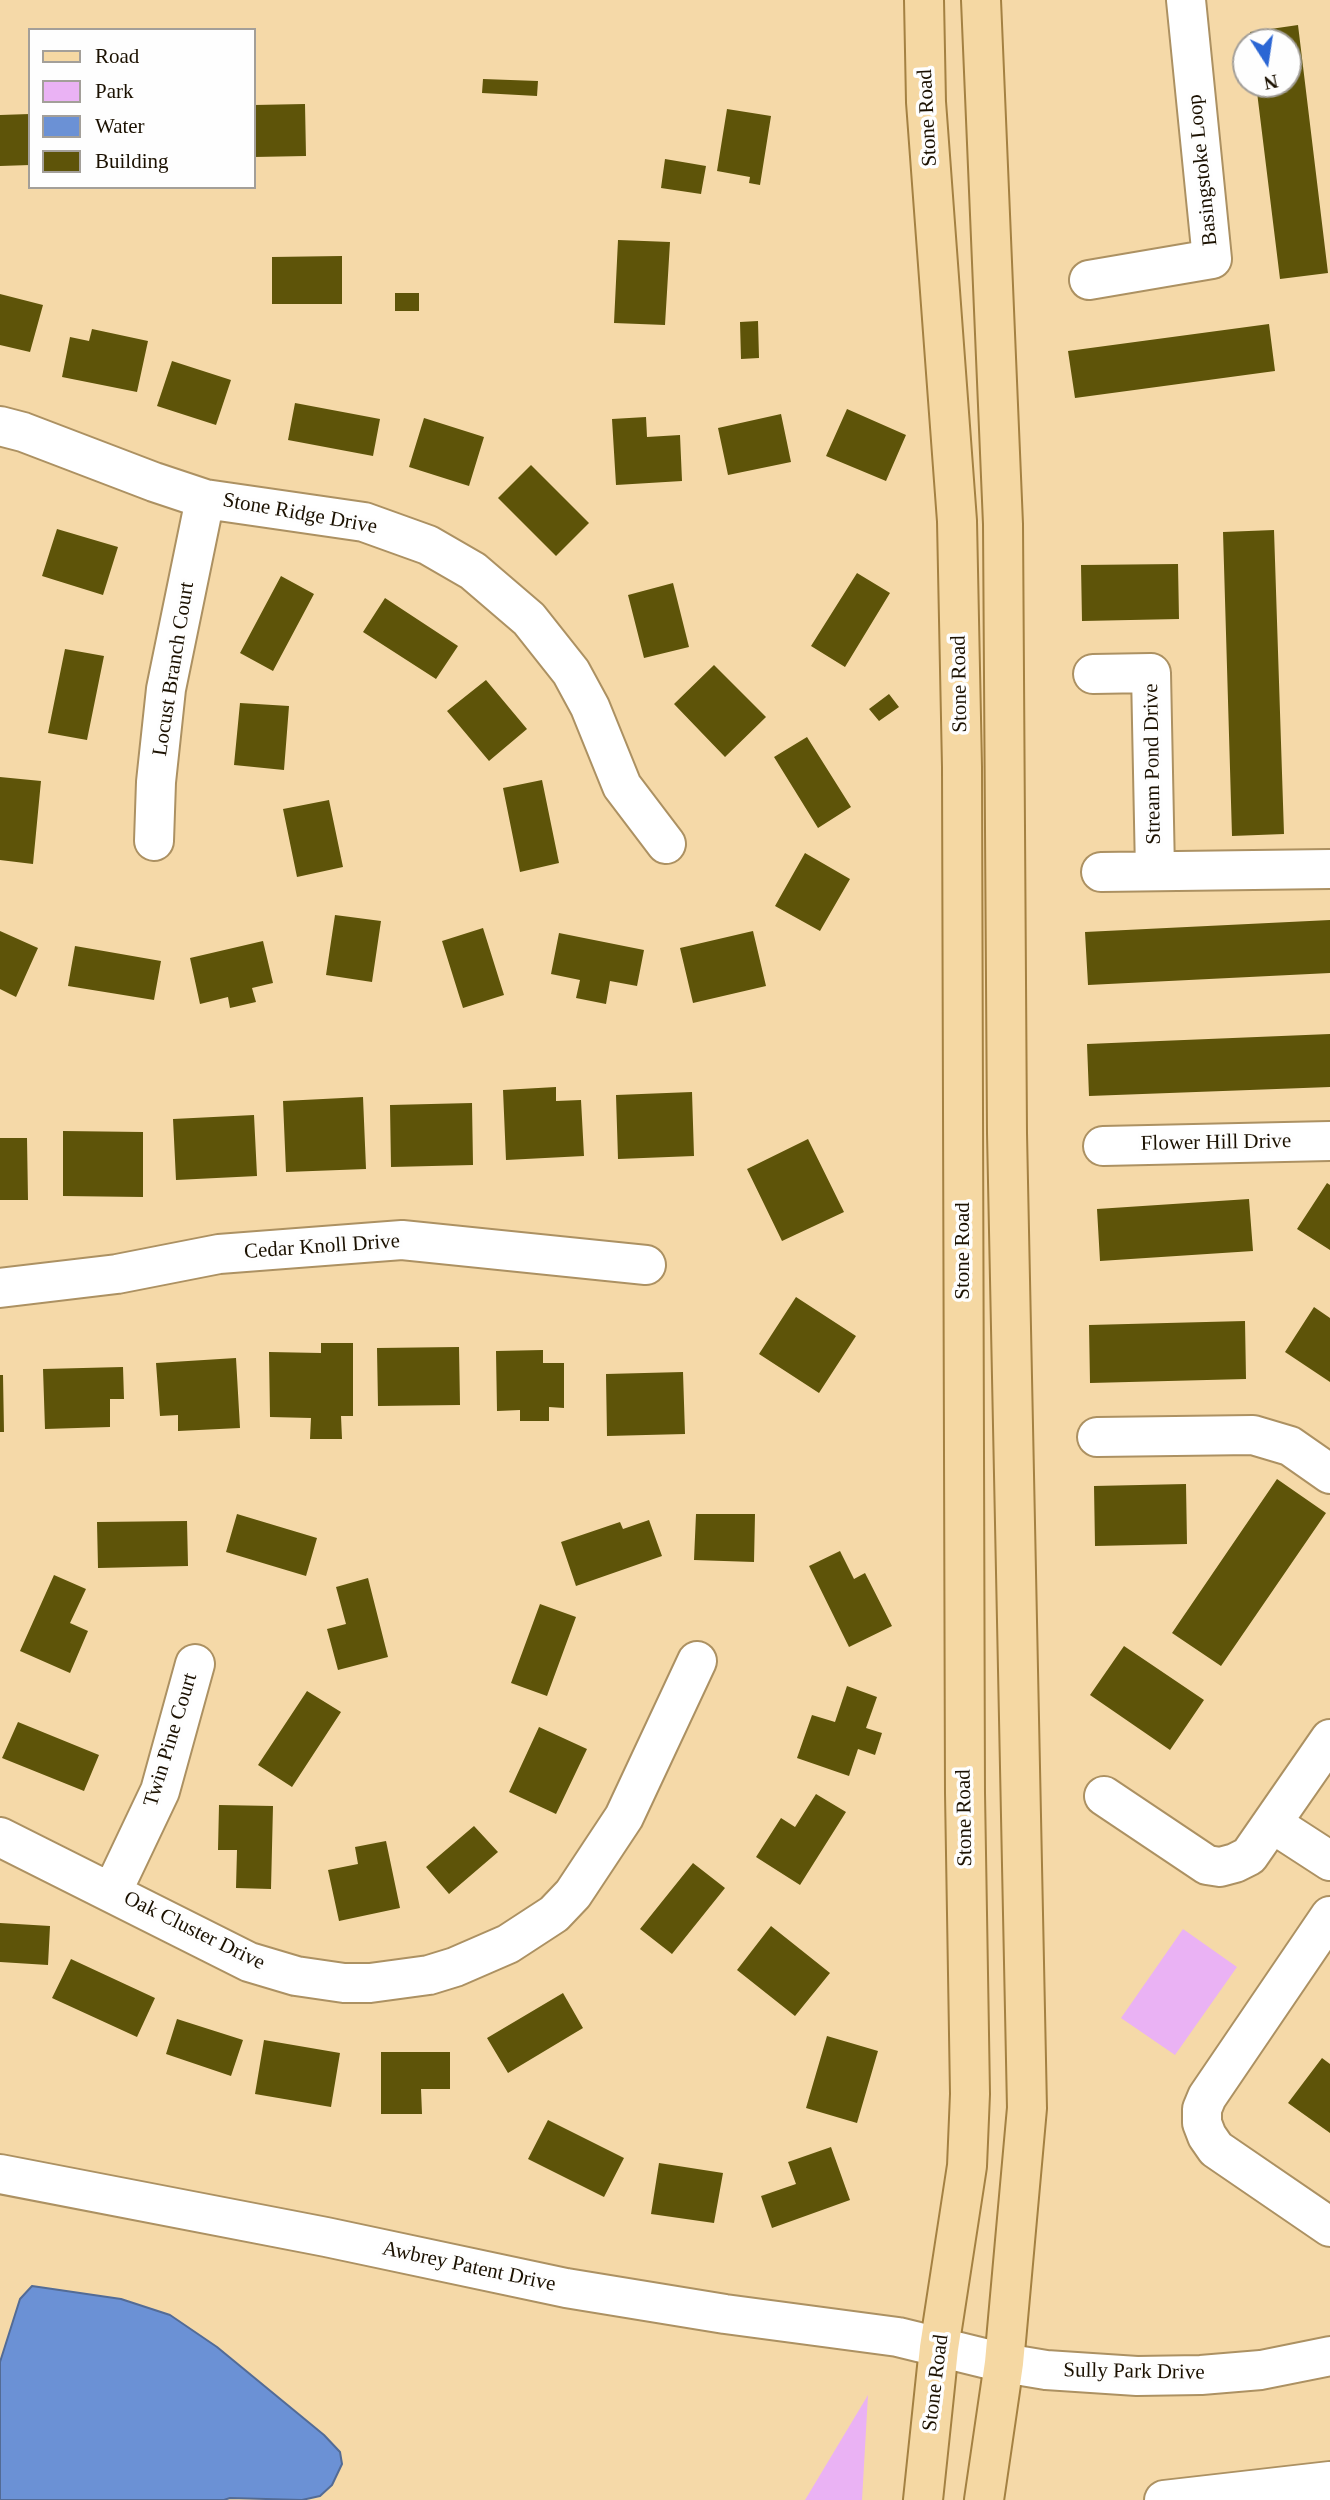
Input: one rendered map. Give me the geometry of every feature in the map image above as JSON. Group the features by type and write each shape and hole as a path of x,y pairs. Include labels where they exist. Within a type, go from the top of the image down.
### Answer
{"main road":[{"name":"Stone Road","path":"923,2500 939,2348 967,2166 970,2094 965,1793 962,791 957,521 926,102 924,0"},
{"path":"981,0 1003,524 1007,1133 1027,2108 1004,2362 984,2500"}],"street":[{"name":"Basingstoke Loop","path":"1089,279 1212,258 1186,0"},
{"name":"Stone Ridge Drive","path":"0,426 205,499 364,522 428,545 473,571 529,619 571,672 590,707 622,786 666,844"},
{"name":"Locust Branch Court","path":"154,841 156,782 166,689 205,499"},
{"name":"Stream Pond Drive","path":"1093,674 1151,673 1155,871"},
{"name":"Stream Pond Drive","path":"1101,872 1330,869"},
{"name":"Flower Hill Drive","path":"1103,1146 1330,1141"},
{"name":"Cedar Knoll Drive","path":"0,1288 117,1274 219,1254 402,1240 646,1265"},
{"path":"1097,1437 1253,1435 1290,1446 1330,1474"},
{"name":"Oak Cluster Drive","path":"0,1837 249,1962 296,1976 344,1983 370,1983 429,1975 455,1967 530,1932 554,1914 573,1894 624,1817 697,1661"},
{"name":"Twin Pine Court","path":"112,1892 160,1791 195,1664"},
{"path":"1104,1796 1207,1865 1220,1867 1249,1856 1330,1739"},
{"path":"1273,1825 1330,1861"},
{"path":"1330,1916 1207,2097 1202,2109 1202,2123 1216,2149 1330,2227"},
{"name":"Awbrey Patent Drive","path":"0,2175 326,2237 566,2288 725,2314 898,2337 939,2348"},
{"name":"Sully Park Drive","path":"939,2348 1046,2370 1137,2376 1261,2370 1330,2356"},
{"path":"1164,2500 1330,2481"}],"green space":[{"path":"1183,1929 1237,1967 1175,2055 1121,2018"},
{"path":"868,2395 862,2500 805,2500"}],"water":[{"path":"32,2286 121,2299 170,2315 217,2347 324,2435 340,2452 342,2464 332,2485 320,2496 302,2500 0,2500 0,2362 20,2299"}],"building":[{"path":"1298,25 1298,28 1277,28"},
{"path":"1302,58 1328,273 1280,279 1258,98 1302,98"},
{"path":"483,79 538,81 537,96 482,93"},
{"path":"305,104 306,156 256,157 256,105"},
{"path":"727,109 771,116 760,185 749,183 750,177 717,171"},
{"path":"28,114 28,165 0,166 0,115"},
{"path":"665,159 706,166 701,194 661,188"},
{"path":"618,240 670,242 665,325 614,323"},
{"path":"342,256 342,304 272,304 272,257"},
{"path":"395,293 419,293 419,311 395,311"},
{"path":"0,294 43,305 30,352 0,345"},
{"path":"758,321 759,358 741,359 740,322"},
{"path":"1269,324 1275,371 1075,398 1068,351"},
{"path":"92,329 148,341 137,392 62,377 70,337 89,341"},
{"path":"172,361 231,380 216,425 157,406"},
{"path":"295,403 380,419 373,456 288,440"},
{"path":"847,409 906,435 886,481 826,456"},
{"path":"781,414 791,462 728,475 718,428"},
{"path":"646,417 647,437 680,435 682,481 616,485 612,419"},
{"path":"424,418 484,437 469,486 409,467"},
{"path":"531,465 589,523 556,556 498,498"},
{"path":"57,529 118,547 103,595 42,576"},
{"path":"1274,530 1284,834 1232,836 1223,532"},
{"path":"1178,564 1179,619 1082,621 1081,565"},
{"path":"857,573 890,593 845,667 811,646"},
{"path":"281,576 314,594 273,671 240,653"},
{"path":"673,583 689,647 644,658 628,595"},
{"path":"385,598 458,646 436,679 363,632"},
{"path":"65,649 104,656 87,740 48,733"},
{"path":"714,665 766,717 725,757 674,704"},
{"path":"486,680 527,729 489,761 447,711"},
{"path":"889,694 899,707 879,721 869,709"},
{"path":"240,703 289,706 284,770 234,765"},
{"path":"807,737 851,807 818,828 774,757"},
{"path":"0,777 41,781 33,864 0,860"},
{"path":"542,780 559,863 520,872 503,788"},
{"path":"329,800 343,867 297,877 283,809"},
{"path":"805,853 850,879 820,931 775,906"},
{"path":"335,915 381,921 372,982 326,975"},
{"path":"1330,920 1330,973 1088,985 1085,932"},
{"path":"483,928 504,995 463,1008 442,941"},
{"path":"0,931 38,948 16,997 0,989"},
{"path":"753,931 766,986 693,1003 680,948"},
{"path":"559,933 644,950 637,986 610,981 606,1004 576,998 580,980 551,974"},
{"path":"263,941 273,983 252,988 256,1002 230,1008 228,997 200,1004 190,958"},
{"path":"75,946 161,961 154,1000 68,986"},
{"path":"1330,1034 1330,1087 1089,1096 1087,1044"},
{"path":"556,1087 556,1101 581,1100 584,1156 506,1160 503,1090"},
{"path":"692,1092 694,1156 618,1159 616,1095"},
{"path":"363,1097 366,1169 286,1172 283,1101"},
{"path":"472,1103 473,1165 391,1167 390,1105"},
{"path":"254,1115 257,1176 176,1180 173,1119"},
{"path":"63,1131 143,1132 143,1197 63,1196"},
{"path":"0,1138 27,1138 28,1200 0,1200"},
{"path":"808,1139 844,1212 782,1241 747,1169"},
{"path":"1327,1183 1330,1185 1330,1250 1297,1229"},
{"path":"1249,1199 1253,1251 1100,1261 1097,1209"},
{"path":"796,1297 856,1336 819,1393 759,1354"},
{"path":"1314,1307 1330,1318 1330,1382 1285,1352"},
{"path":"1245,1321 1246,1379 1090,1383 1089,1325"},
{"path":"321,1343 353,1343 353,1416 341,1416 342,1439 310,1439 311,1418 270,1417 269,1352 321,1353"},
{"path":"459,1347 460,1405 378,1406 377,1348"},
{"path":"543,1350 543,1363 564,1363 564,1408 549,1407 549,1421 520,1421 520,1410 497,1411 496,1351"},
{"path":"236,1358 240,1428 178,1431 178,1415 160,1416 156,1363"},
{"path":"123,1367 124,1399 110,1399 110,1427 45,1429 43,1369"},
{"path":"683,1372 685,1434 607,1436 606,1374"},
{"path":"0,1375 3,1375 4,1432 0,1432"},
{"path":"1277,1479 1326,1513 1221,1666 1172,1633"},
{"path":"1186,1484 1187,1544 1095,1546 1094,1486"},
{"path":"237,1514 317,1538 306,1576 226,1552"},
{"path":"696,1514 755,1514 754,1562 694,1560"},
{"path":"649,1520 662,1556 576,1586 561,1542 620,1522 623,1529"},
{"path":"187,1521 188,1566 98,1568 97,1522"},
{"path":"840,1551 854,1579 865,1573 892,1626 849,1647 809,1566"},
{"path":"54,1575 86,1589 70,1623 88,1631 70,1673 20,1651"},
{"path":"368,1578 388,1657 338,1670 327,1629 346,1624 336,1587"},
{"path":"540,1604 576,1617 547,1696 511,1683"},
{"path":"1124,1646 1204,1700 1170,1750 1090,1695"},
{"path":"847,1686 877,1697 866,1728 882,1733 875,1755 858,1749 849,1776 797,1758 812,1715 835,1722"},
{"path":"307,1691 341,1712 292,1787 258,1765"},
{"path":"18,1722 99,1755 84,1791 2,1758"},
{"path":"539,1727 587,1749 556,1814 509,1792"},
{"path":"816,1794 846,1812 800,1885 756,1857 781,1818 795,1827"},
{"path":"219,1805 273,1806 271,1889 236,1888 237,1850 218,1850"},
{"path":"474,1826 498,1852 449,1894 426,1867"},
{"path":"386,1841 400,1908 339,1921 328,1870 358,1864 355,1847"},
{"path":"693,1863 725,1888 672,1954 640,1929"},
{"path":"0,1923 50,1926 48,1965 0,1962"},
{"path":"771,1926 830,1973 795,2016 737,1970"},
{"path":"71,1959 155,1998 137,2037 52,1998"},
{"path":"563,1993 583,2028 508,2073 487,2038"},
{"path":"177,2019 243,2040 231,2076 166,2054"},
{"path":"827,2036 878,2051 857,2123 806,2108"},
{"path":"264,2040 340,2053 331,2107 255,2094"},
{"path":"381,2052 450,2052 450,2089 421,2089 422,2114 381,2114"},
{"path":"1322,2058 1330,2064 1330,2133 1288,2103"},
{"path":"548,2120 624,2158 604,2197 528,2159"},
{"path":"831,2147 850,2200 772,2228 761,2196 796,2184 788,2162"},
{"path":"659,2163 723,2173 714,2223 651,2214"}]}
